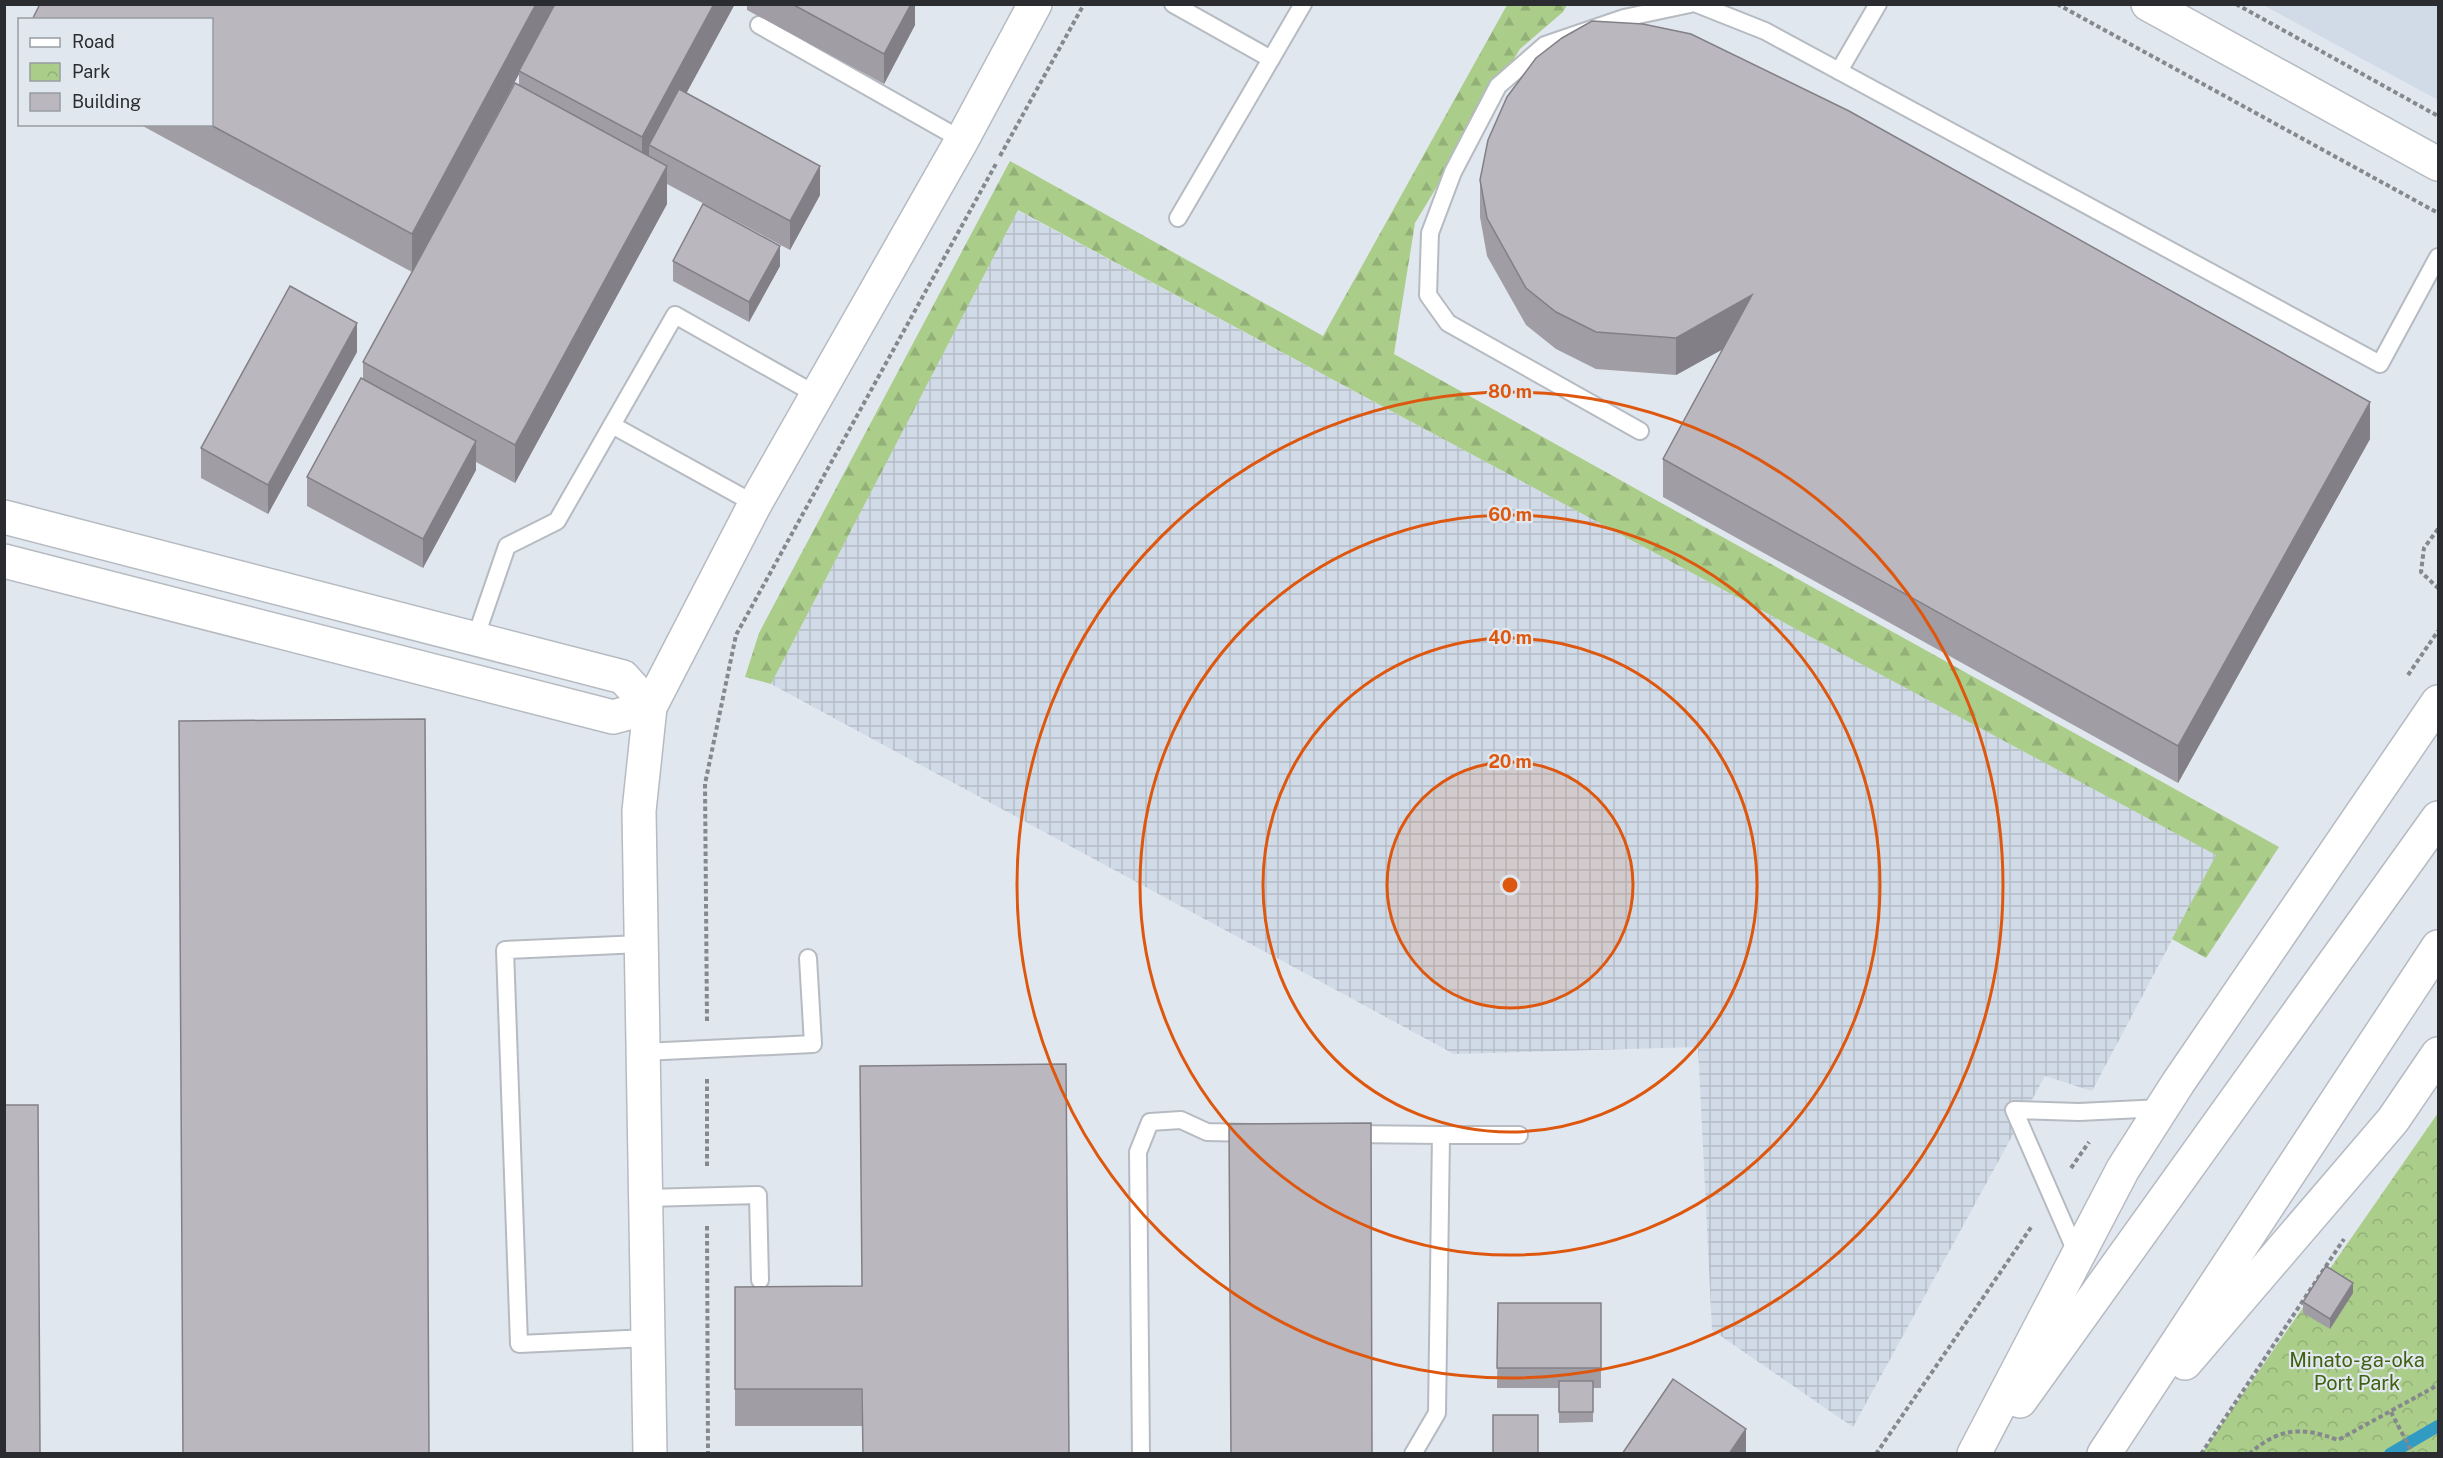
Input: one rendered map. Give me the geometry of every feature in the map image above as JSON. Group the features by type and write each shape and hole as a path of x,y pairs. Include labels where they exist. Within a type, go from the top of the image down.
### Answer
{"street":[{"path":"650,1454 639,811 650,706 815,394 962,140 1035,4"},
{"path":"2148,4 2439,164"},
{"path":"4,517 622,677 650,706"},
{"path":"4,561 613,717 650,706"},
{"path":"1974,1454 2123,1169 2162,1108 2439,702"},
{"path":"1982,1454 2439,818"},
{"path":"2105,1454 2439,947"},
{"path":"2105,1454 2393,1120 2439,1054"}],"lane":[{"path":"1173,4 1271,59"},
{"path":"1179,218 1303,4"},
{"path":"1640,430 1448,323 1428,296 1430,233 1453,172 1498,86 1545,45 1624,18 1690,4"},
{"path":"1697,4 1765,31 1839,72 1887,95 2380,364 2439,257"},
{"path":"1839,72 1878,4"},
{"path":"759,26 962,140"},
{"path":"475,639 507,546 557,521 675,315 815,394"},
{"path":"612,425 755,504"},
{"path":"641,945 505,950 519,1344 648,1338"},
{"path":"643,1052 813,1044 808,958"},
{"path":"2077,1254 2014,1110 2079,1112 2162,1108"},
{"path":"1141,1454 1138,1152 1150,1122 1181,1120 1207,1132 1266,1133"},
{"path":"1336,1134 1519,1135"},
{"path":"1413,1454 1437,1413 1441,1135"},
{"path":"646,1198 758,1195 760,1280"}],"path":[{"path":"708,1454 705,784 736,634 1084,4"},
{"path":"2057,4 2439,213"},
{"path":"2236,4 2439,116"},
{"path":"2439,529 2424,548 2421,572 2439,588"},
{"path":"2201,1454 2346,1237"},
{"path":"2249,1454 2266,1439 2290,1431 2315,1431 2338,1440 2439,1385"},
{"path":"2391,1412 2413,1454"}],"shaded area":[{"path":"2263,5 2438,5 2438,100"},
{"path":"1017,210 2217,855 2092,1091 2045,1076 1853,1427 1712,1330 1698,1047 1454,1054 771,684"}],"green space":[{"path":"1507,5 1567,5 1563,12 1520,49 1415,223 1394,354 2279,847 2206,958 2172,939 2216,855 1018,210 771,684 745,677 759,633 1010,161 1323,336"},
{"name":"Minato-ga-oka Port Park","path":"2438,1113 2438,1453 2202,1453"}],"building":[{"path":"40,4 536,4 412,234 213,126 213,18 33,18"},
{"path":"555,4 714,4 642,137 519,71"},
{"path":"792,4 911,4 884,54"},
{"path":"1592,21 1643,24 1691,34 1849,111 2370,402 2178,746 1663,459 1752,295 1676,338 1596,332 1556,312 1526,288 1487,218 1480,180 1488,140 1507,97 1536,58 1562,38"},
{"path":"515,83 667,166 515,445 363,362"},
{"path":"679,89 820,166 790,221 649,145"},
{"path":"703,204 780,246 749,302 673,261"},
{"path":"290,286 357,323 268,485 201,448"},
{"path":"361,378 476,441 423,539 307,477"},
{"path":"425,719 429,1454 183,1454 179,721"},
{"path":"1066,1064 1069,1454 863,1454 862,1389 735,1389 735,1287 862,1286 860,1066"},
{"path":"4,1105 38,1105 40,1454 4,1454"},
{"path":"1371,1123 1372,1454 1231,1454 1229,1124"},
{"path":"2326,1266 2353,1283 2330,1319 2303,1302"},
{"path":"1498,1303 1601,1303 1601,1368 1497,1368"},
{"path":"1673,1379 1746,1429 1729,1454 1622,1454"},
{"path":"1559,1381 1593,1381 1593,1412 1559,1412"},
{"path":"1493,1415 1538,1415 1538,1454 1493,1454"}],"waterway":[{"path":"2390,1454 2438,1426"}]}
